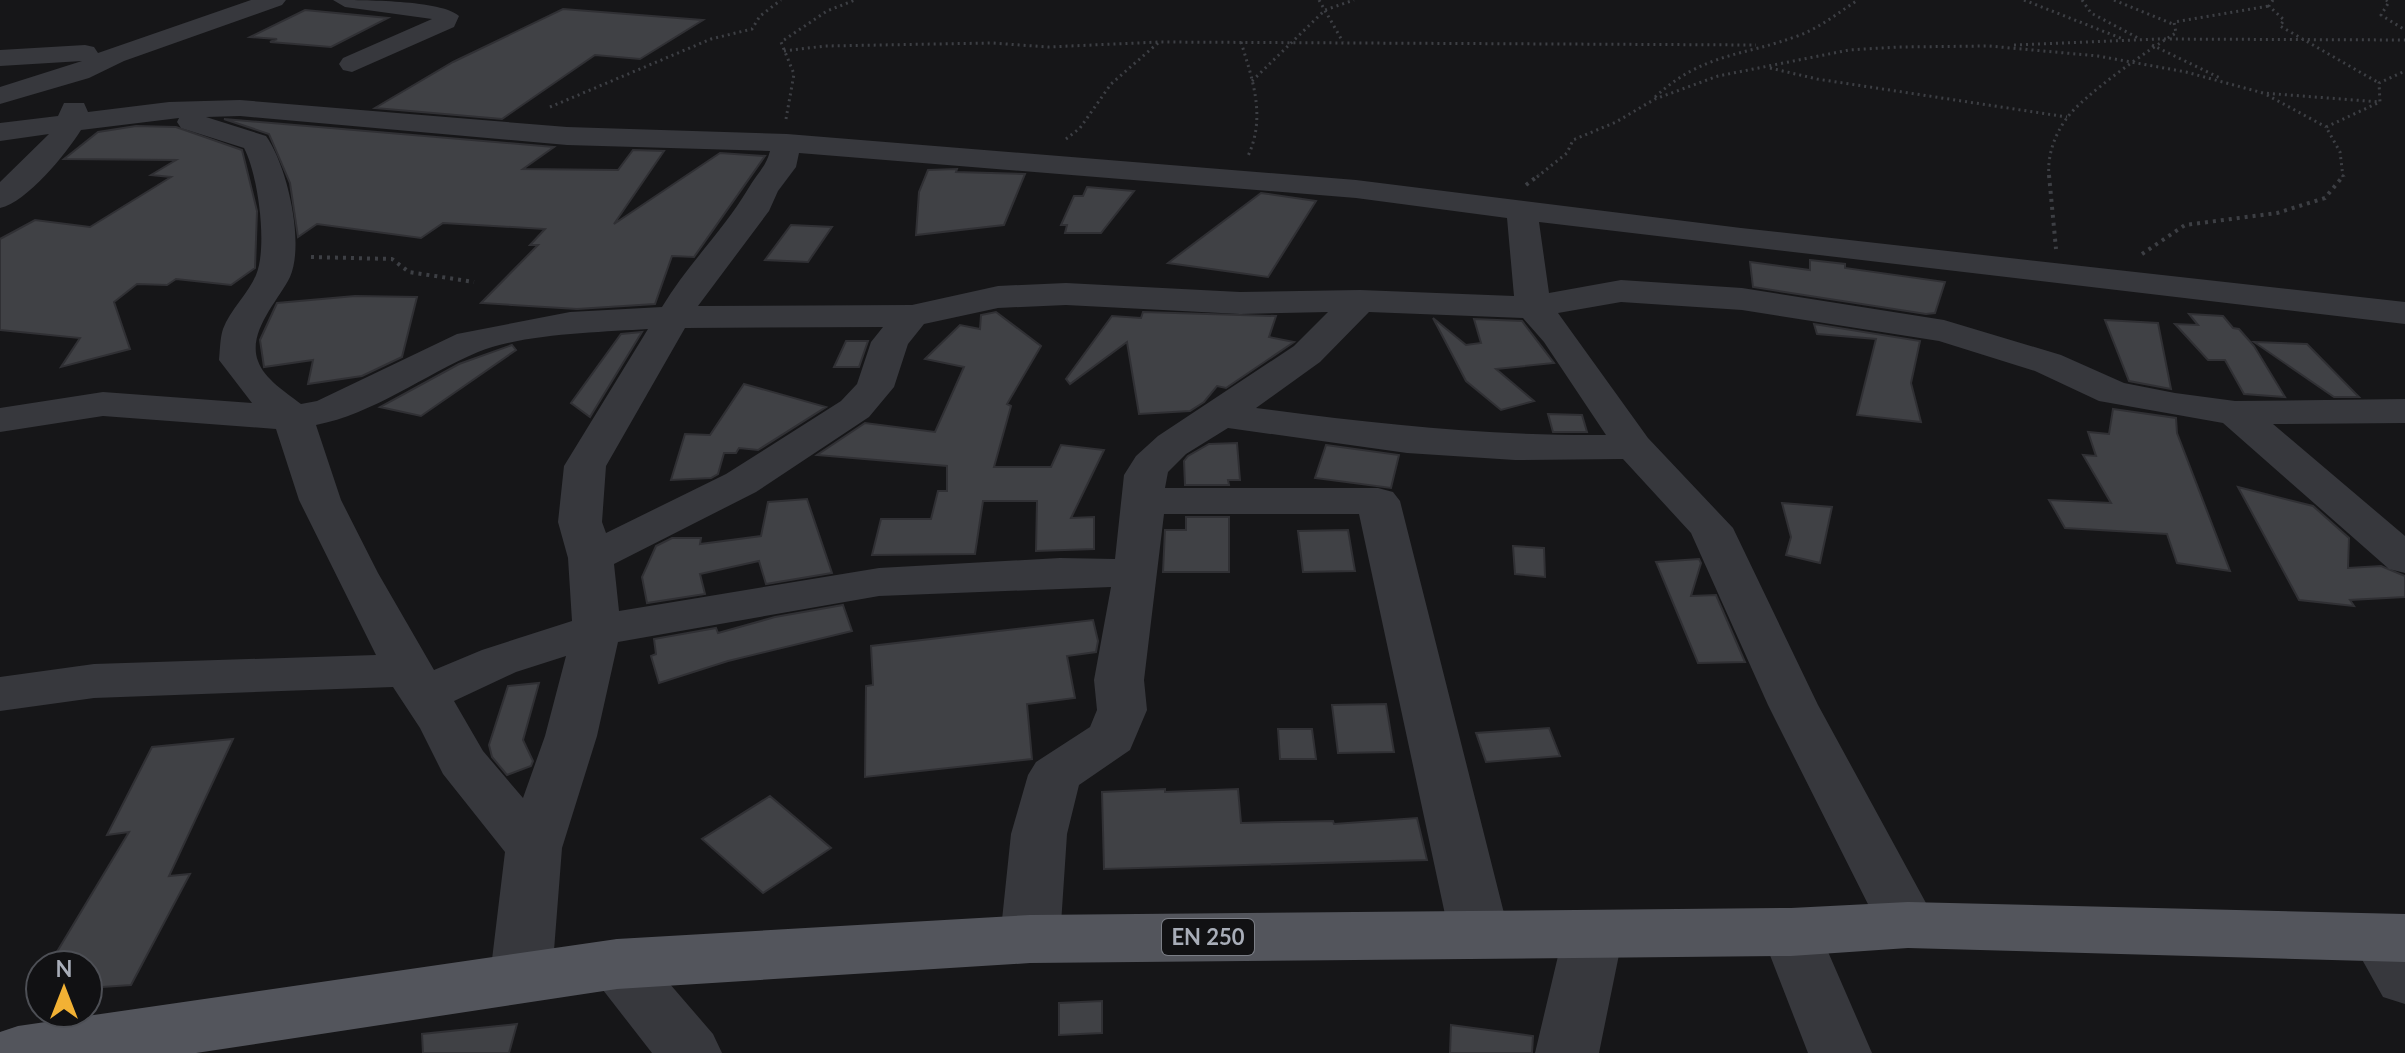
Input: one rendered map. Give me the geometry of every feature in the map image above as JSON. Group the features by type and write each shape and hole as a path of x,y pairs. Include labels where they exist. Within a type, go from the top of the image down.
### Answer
{"main road":[{"name":"EN 250","path":"18,1053 617,964 1030,939 1791,932 1908,925 2397,952"}],"street":[{"path":"0,96 80,72 115,55 274,0"},
{"path":"345,0 426,8 447,16 445,22 352,64"},
{"path":"0,58 115,55"},
{"path":"0,199 74,122 75,84 80,72"},
{"path":"0,132 138,113 240,108 498,130 787,143 1221,177 1465,201 1522,211 2405,313"},
{"path":"138,113 214,127 256,142 267,162 269,187 280,221 274,274 241,329 238,360 256,386 293,418 320,500 355,573 416,682 443,722 462,761 534,848"},
{"path":"521,976 534,848 571,736 597,630 591,558 580,522 585,466 689,291 753,211 763,189 781,167 787,143"},
{"path":"1522,211 1533,307 1567,347 1634,447 1711,528 1793,705 1908,925"},
{"path":"0,420 103,404 293,418 328,411 470,342 545,326 673,317 912,316 998,297 1066,294 1240,303 1360,301 1418,306 1533,307 1621,291 1672,291 1844,313 1944,331 2005,348 2113,393 2235,413 2405,411"},
{"path":"1030,939 1039,834 1055,775 1112,737 1122,710 1119,680 1136,573 1145,475 1172,445 1221,415 1307,354 1360,301"},
{"path":"591,558 741,483 855,409 875,387 890,342 912,316"},
{"path":"2235,413 2405,559"},
{"path":"1221,415 1407,441 1515,448 1634,447"},
{"path":"1143,501 1378,501 1479,933"},
{"path":"0,694 94,681 416,682 499,661 597,630 879,582 1060,572 1136,573"},
{"path":"1791,932 1840,1053"},
{"path":"1567,1053 1593,935"},
{"path":"617,964 690,1053"}],"path":[{"path":"498,130 711,39 752,29 760,16 781,0"},
{"path":"787,143 785,112 794,74 781,42 827,11 855,0"},
{"path":"1319,0 1343,42"},
{"path":"1252,81 1325,10 1354,0"},
{"path":"1651,101 1670,81 1703,60 1800,34 1858,0"},
{"path":"2024,0 2128,41"},
{"path":"2082,0 2091,13 2179,61 2242,87"},
{"path":"2114,0 2175,25"},
{"path":"2040,271 2056,250 2047,159 2067,117 2153,46 2176,33 2174,22 2269,6 2273,0"},
{"path":"2386,0 2389,2 2381,15 2405,30"},
{"path":"2269,6 2284,20 2280,26 2379,83"},
{"path":"1465,201 1529,184 1567,153 1573,140 1616,122 1651,101 1718,76 1849,50 2164,39 2405,40"},
{"path":"784,51 825,46 992,43 1048,47 1159,42 1756,45"},
{"path":"1035,163 1080,128 1111,84 1159,42"},
{"path":"1221,177 1243,163 1257,140 1258,110 1241,42"},
{"path":"1989,46 2134,63 2263,93 2380,102"},
{"path":"1765,67 1817,79 2067,117"},
{"path":"2379,83 2405,71"},
{"path":"2379,83 2380,102"},
{"path":"2134,282 2141,255 2185,225 2277,213 2325,198 2344,175 2340,152 2326,127 2263,93"},
{"path":"2326,127 2380,102"},
{"path":"274,256 392,259 409,272 474,282"}],"building":[{"path":"563,9 703,20 640,59 595,55 502,119 375,108 453,62"},
{"path":"305,10 388,18 331,47 270,42 277,39 250,37"},
{"path":"224,119 554,147 523,169 618,170 633,150 664,151 614,224 720,153 765,156 694,257 672,256 655,304 577,309 481,303 538,245 530,245 545,229 443,223 421,238 317,224 298,237 290,183 269,134"},
{"path":"136,126 176,127 242,150 257,211 255,268 231,285 176,279 167,285 137,284 114,302 130,349 61,367 80,338 0,330 0,239 35,220 90,227 171,177 151,175 176,160 64,159 98,132"},
{"path":"957,169 956,172 1025,174 1004,225 916,235 919,192 928,170"},
{"path":"1087,187 1134,191 1101,233 1065,233 1067,225 1061,225 1074,196 1083,196"},
{"path":"1261,193 1316,201 1268,277 1168,263"},
{"path":"791,225 832,227 808,262 765,260"},
{"path":"1810,260 1945,282 1935,313 1926,314 1753,287 1750,262 1810,270"},
{"path":"355,296 417,297 402,357 362,376 308,384 313,360 264,367 260,340 277,303"},
{"path":"996,312 1041,346 1007,404 1011,406 994,467 1051,467 1061,445 1104,450 1071,518 1094,517 1094,549 1036,551 1037,501 983,501 975,554 872,555 881,519 931,519 938,491 947,491 947,466 817,455 865,423 935,432 964,367 925,359 960,325 980,329 981,315"},
{"path":"1143,312 1276,316 1269,337 1294,342 1226,388 1217,386 1204,402 1190,411 1139,414 1127,342 1070,384 1066,379 1112,316 1141,318"},
{"path":"2189,314 2223,316 2233,328 2239,329 2254,346 2285,397 2244,394 2225,360 2208,360 2175,324 2198,325"},
{"path":"1433,318 1466,345 1481,343 1474,319 1522,321 1554,363 1496,369 1534,401 1501,410 1466,381"},
{"path":"2105,320 2158,323 2171,389 2129,381"},
{"path":"1814,324 1920,341 1911,383 1921,422 1857,415 1876,339 1817,334"},
{"path":"642,332 590,417 571,403 621,334"},
{"path":"846,341 868,341 859,367 834,367"},
{"path":"2254,342 2307,344 2359,397 2334,397"},
{"path":"512,345 516,350 421,416 380,407 459,364"},
{"path":"744,384 826,407 758,450 739,448 736,453 724,453 718,474 711,478 671,480 685,434 710,435"},
{"path":"2113,409 2176,418 2177,433 2230,571 2177,563 2167,534 2065,528 2049,500 2111,503 2083,455 2096,456 2088,432 2109,434"},
{"path":"1548,414 1582,415 1587,432 1553,432"},
{"path":"1237,443 1240,480 1228,480 1229,485 1185,485 1184,461 1188,456 1209,444"},
{"path":"1326,445 1399,455 1391,488 1315,478"},
{"path":"2238,487 2313,506 2349,538 2348,568 2381,566 2405,576 2405,597 2350,600 2354,606 2299,600"},
{"path":"807,499 832,573 766,584 759,561 700,574 705,594 647,603 642,577 656,546 672,538 701,538 700,544 761,536 768,502"},
{"path":"1782,503 1832,507 1820,563 1786,555 1791,537"},
{"path":"1186,517 1229,517 1229,572 1163,572 1165,530 1186,530"},
{"path":"1348,530 1355,571 1303,572 1298,531"},
{"path":"1513,546 1544,548 1545,577 1515,574"},
{"path":"1699,559 1701,563 1691,596 1716,595 1745,662 1698,663 1656,562"},
{"path":"843,605 852,631 728,661 659,683 651,656 656,654 654,639 716,628 718,633 775,617"},
{"path":"1093,620 1098,641 1096,652 1067,656 1075,698 1027,704 1032,759 865,777 866,686 873,685 871,646"},
{"path":"539,683 523,740 533,761 531,766 507,775 492,757 489,745 508,686"},
{"path":"1386,704 1394,752 1338,753 1332,705"},
{"path":"1549,728 1560,756 1486,762 1476,733"},
{"path":"1278,729 1312,729 1316,759 1280,759"},
{"path":"233,739 169,876 190,874 131,985 104,987 104,949 59,949 129,832 107,835 152,747"},
{"path":"1165,789 1165,792 1238,789 1241,823 1333,821 1334,824 1417,818 1427,860 1104,869 1102,792"},
{"path":"770,796 831,848 763,893 702,839"},
{"path":"1102,1001 1102,1033 1059,1035 1059,1003"},
{"path":"517,1024 509,1053 423,1053 422,1034"},
{"path":"1451,1025 1533,1036 1532,1053 1450,1053"}]}
